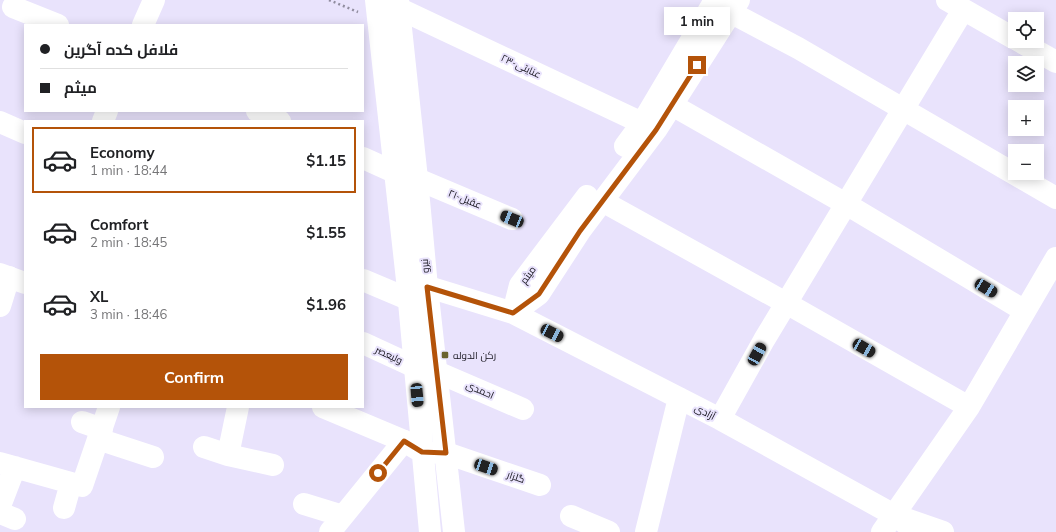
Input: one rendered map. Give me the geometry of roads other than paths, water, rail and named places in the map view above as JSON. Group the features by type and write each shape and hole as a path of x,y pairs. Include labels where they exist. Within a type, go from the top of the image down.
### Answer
{"street":[{"path":"143,24 154,0"},
{"name":"نیرو","path":"376,0 415,367 413,447 430,532"},
{"name":"نیرو","path":"393,3 417,179 427,287 454,532"},
{"name":"۲۳-عنایتی","path":"393,3 642,123"},
{"path":"720,3 1056,198"},
{"name":"میثم","path":"513,313 520,285 642,123 720,3"},
{"name":"میثم","path":"513,313 539,294 580,231 656,130 672,105 720,3"},
{"path":"720,419 764,340 903,109 955,5 1008,35"},
{"path":"13,7 56,24"},
{"path":"1031,48 1056,62"},
{"path":"672,105 846,204 1025,311"},
{"path":"259,112 278,120"},
{"path":"0,122 24,133"},
{"path":"364,158 394,172"},
{"name":"۲۱-عقیل","path":"417,179 512,219"},
{"path":"602,201 969,407"},
{"path":"888,523 969,407 1056,258"},
{"path":"0,306 11,278"},
{"name":"آزادی","path":"364,280 408,290 427,287 513,313 720,419 888,523 918,532"},
{"name":"ولیعصر","path":"364,343 415,367"},
{"name":"احمدی","path":"437,372 523,409"},
{"path":"646,532 679,398"},
{"path":"5,513 8,465 82,486 109,408"},
{"path":"228,455 238,408"},
{"path":"304,504 337,524 413,447 326,408"},
{"path":"82,422 100,434 153,457"},
{"path":"204,447 228,455 273,465"},
{"name":"گلزار","path":"413,447 446,453 540,485"},
{"path":"64,508 71,482"},
{"path":"571,516 608,532"},
{"name":"آزادی","path":"888,523 943,532"}],"place":[{"name":"رکن الدوله","path":"445,355"}]}
